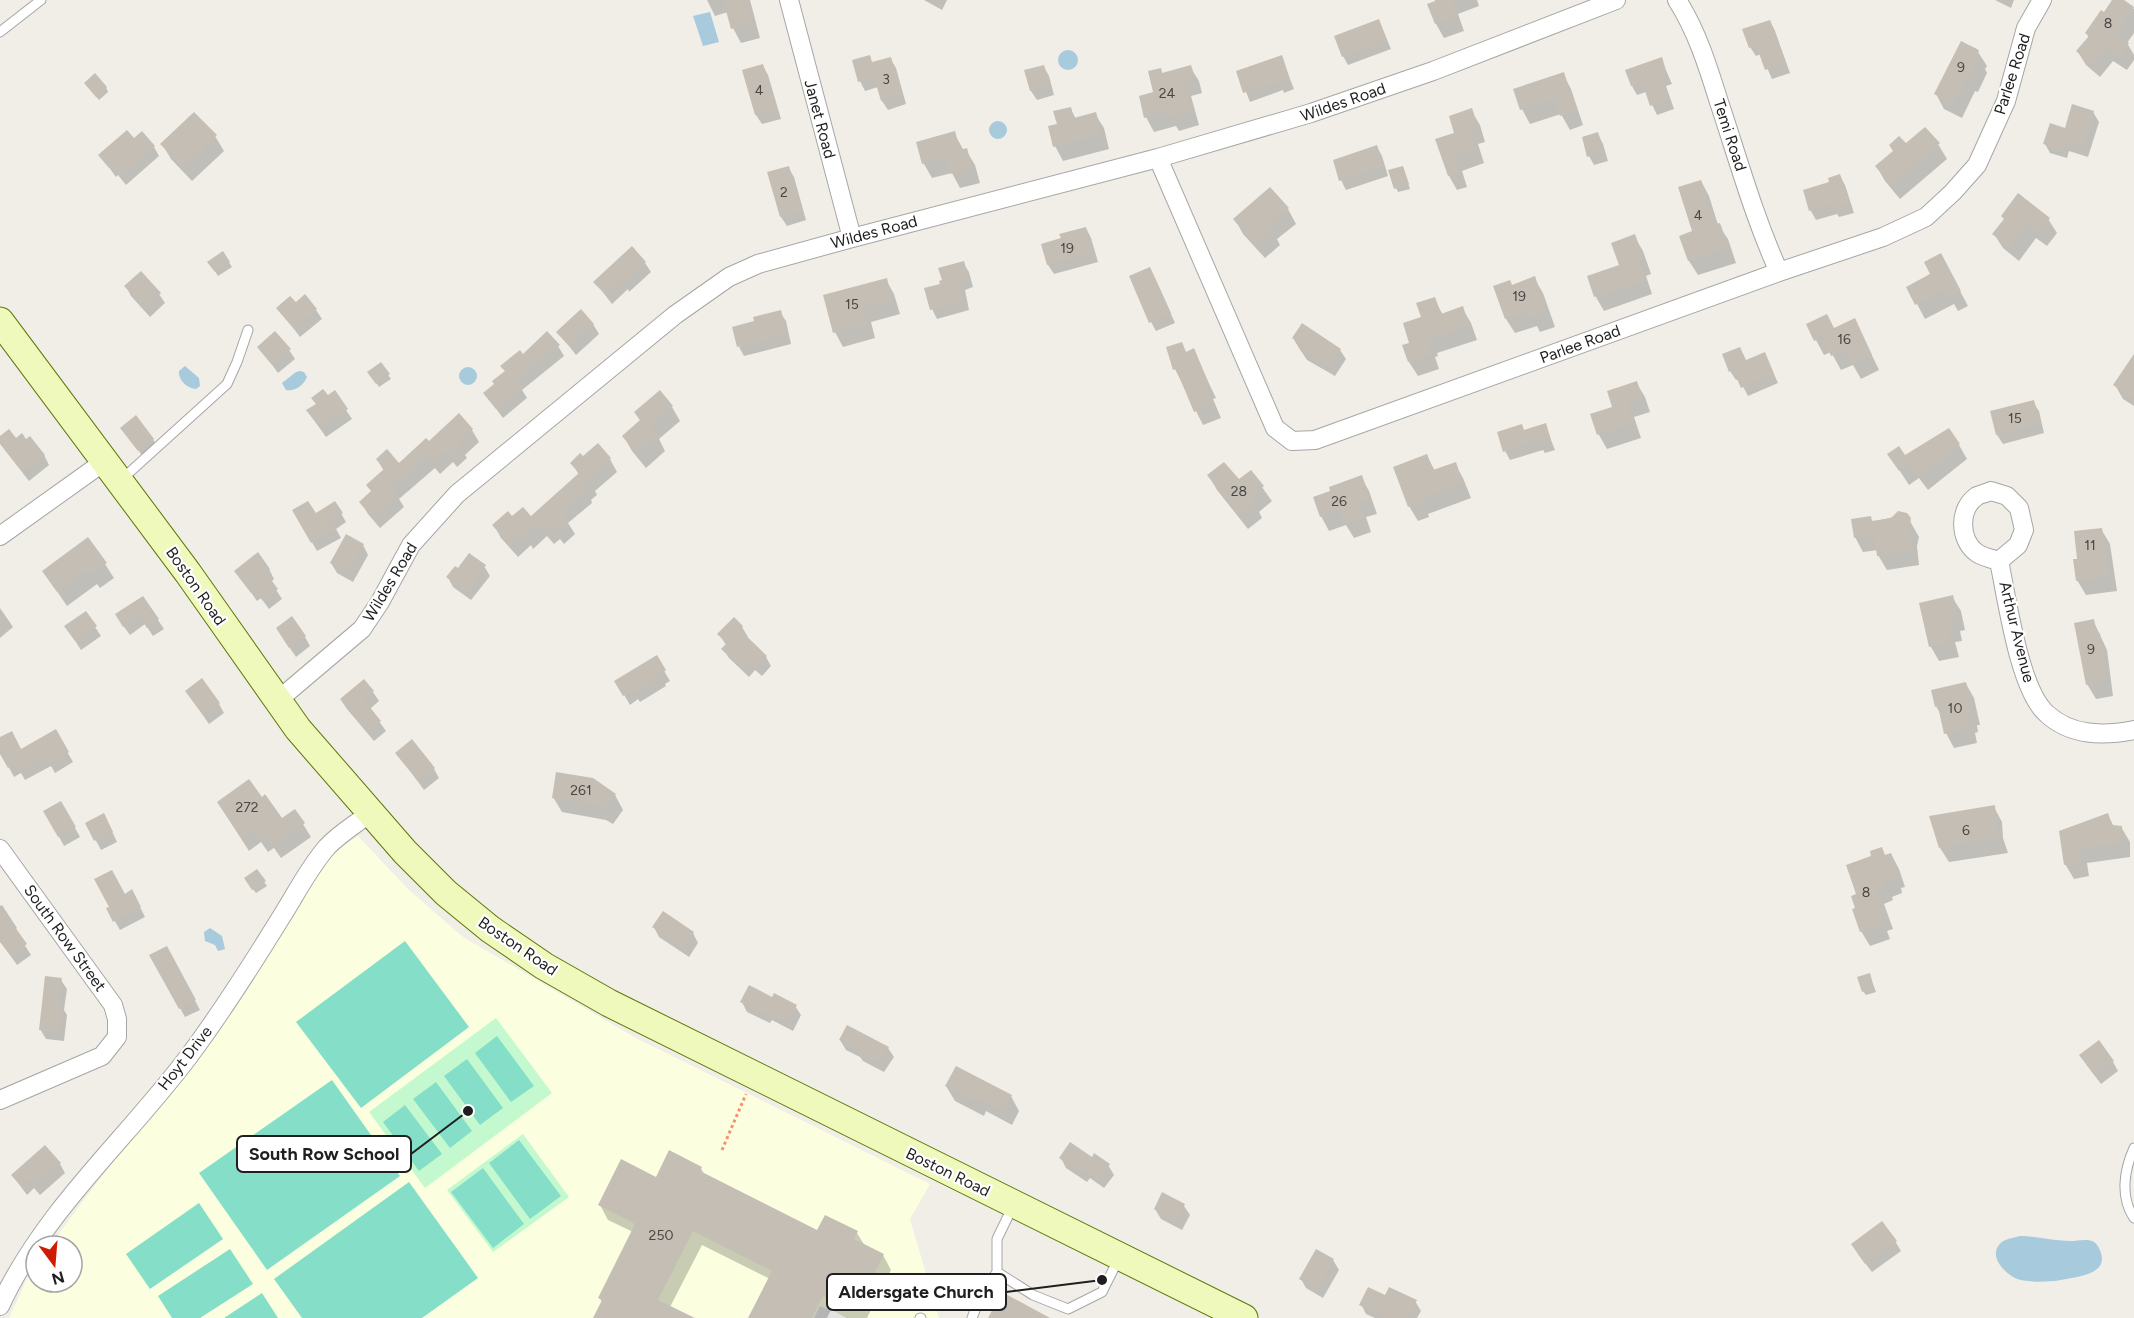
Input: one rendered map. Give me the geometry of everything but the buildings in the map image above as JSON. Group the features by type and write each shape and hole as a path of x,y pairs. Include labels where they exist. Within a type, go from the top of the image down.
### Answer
{"main road":[{"name":"Boston Road","path":"0,321 188,573 298,729 405,852 446,893 490,929 544,966 609,1003 1244,1318"}],"street":[{"name":"Janet Road","path":"789,0 852,238"},
{"name":"Wildes Road","path":"277,701 362,629 380,603 411,545 457,494 666,323 729,277 758,264 1158,158 1322,110 1432,71 1616,0"},
{"name":"Temi Road","path":"1677,0 1689,19 1705,58 1765,241 1779,272"},
{"name":"Parlee Road","path":"1158,158 1275,428 1292,441 1315,440 1779,272 1883,237 1926,217 1977,165 2006,101 2026,28 2042,0"},
{"path":"0,536 112,472"},
{"name":"Arthur Avenue","path":"1999,561 2023,667 2032,691 2044,712 2060,724 2084,732 2109,735 2134,730"},
{"name":"Hoyt Drive","path":"0,1306 30,1253 65,1203 188,1057 231,998 294,897 306,873 329,845 370,813"},
{"name":"South Row Street","path":"0,849 113,1005 117,1019 117,1037 102,1056 0,1100"}],"lane":[{"path":"0,32 41,0"},
{"path":"112,472 227,384 248,330"},
{"path":"2134,1148 2126,1173 2125,1191 2127,1204 2134,1218"},
{"path":"972,1318 981,1295 997,1272 997,1239 1014,1204"},
{"path":"997,1272 1033,1295 1068,1309 1102,1292 1120,1258"}],"path":[{"path":"722,1150 754,1075"}],"shaded area":[{"path":"358,836 408,889 463,937 636,1038 930,1184 910,1219 939,1318 9,1318 24,1286 24,1294 84,1294 84,1234 59,1234 241,997 322,861"},
{"path":"820,1306 848,1318 814,1318"}],"green space":[{"path":"405,941 469,1027 361,1108 296,1022"},
{"path":"496,1018 552,1093 425,1188 369,1112"},
{"path":"497,1036 534,1086 511,1102 475,1053"},
{"path":"467,1059 503,1108 480,1125 444,1076"},
{"path":"332,1080 400,1176 267,1270 199,1173"},
{"path":"436,1082 472,1131 450,1148 413,1099"},
{"path":"405,1105 442,1154 419,1171 383,1122"},
{"path":"523,1134 569,1197 493,1252 447,1190"},
{"path":"519,1140 561,1196 530,1219 489,1163"},
{"path":"483,1168 524,1224 493,1248 451,1192"},
{"path":"409,1182 478,1278 422,1318 302,1318 274,1279"},
{"path":"199,1203 223,1239 150,1289 126,1254"},
{"path":"230,1249 253,1284 200,1318 172,1318 158,1296"},
{"path":"262,1293 278,1318 224,1318"}],"water":[{"path":"710,12 719,42 703,46 693,16"},
{"path":"1068,50 1075,53 1078,60 1075,67 1068,70 1061,67 1058,60 1061,53"},
{"path":"994,121 1002,121 1007,126 1005,137 994,139 989,134 989,126"},
{"path":"185,366 199,378 200,386 196,389 186,385 180,377 179,371"},
{"path":"464,367 472,367 477,372 475,383 464,385 459,380 459,372"},
{"path":"300,371 304,372 307,377 304,383 296,389 286,390 282,383"},
{"path":"210,928 222,936 225,949 218,951 215,945 205,941 204,932"},
{"path":"2020,1236 2065,1241 2092,1241 2101,1253 2100,1266 2089,1274 2061,1280 2020,1280 2011,1276 1999,1264 1996,1250 2001,1243"}],"place":[{"name":"South Row School","path":"468,1111"},
{"name":"Aldersgate Church","path":"1102,1280"}]}
